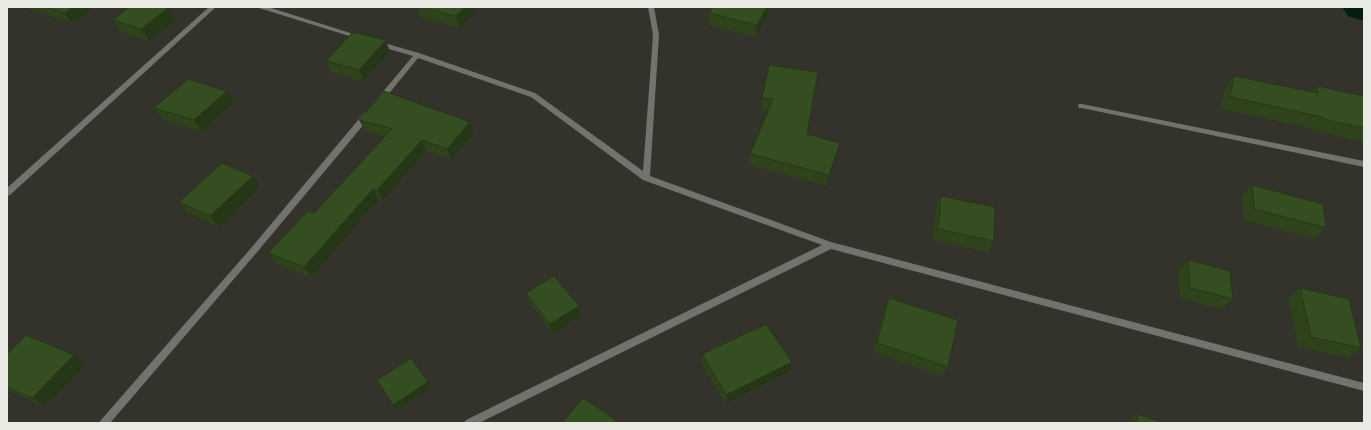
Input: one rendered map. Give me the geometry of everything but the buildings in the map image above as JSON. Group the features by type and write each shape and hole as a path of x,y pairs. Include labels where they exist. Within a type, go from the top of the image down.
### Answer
{"lane":[{"path":"7,192 213,7"},
{"path":"261,7 365,39"},
{"path":"646,178 656,35 651,7"},
{"path":"372,42 417,55 533,95 646,178 830,245 1364,387"},
{"path":"104,423 255,249 417,55"},
{"path":"1082,106 1364,164"},
{"path":"469,423 830,245"}]}
